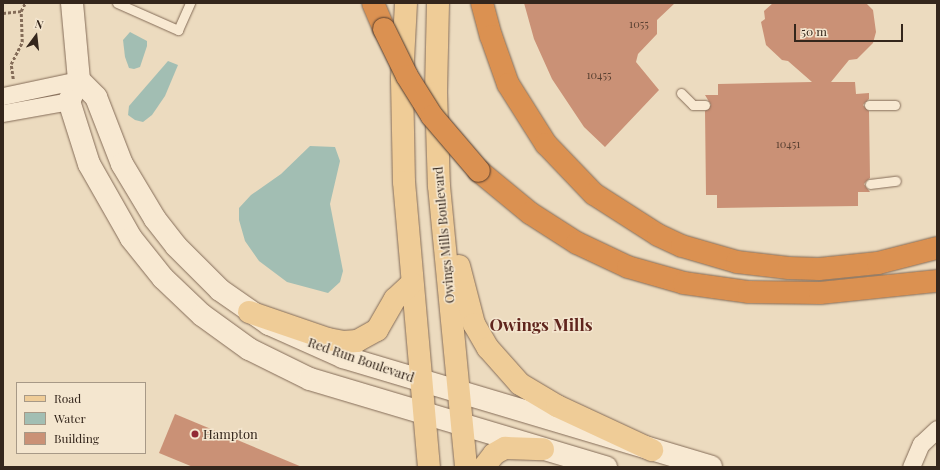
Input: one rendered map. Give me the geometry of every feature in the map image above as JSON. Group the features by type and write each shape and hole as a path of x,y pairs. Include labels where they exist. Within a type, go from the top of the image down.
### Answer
{"highway":[{"path":"373,3 406,76 425,106 445,133 479,171 530,213 577,243 628,267 684,283 749,292 813,293 937,281"},
{"path":"482,3 490,36 508,84 546,144 594,194 658,235 682,246 737,262 789,268 819,269 878,263 937,248"}],"main road":[{"path":"72,3 79,80 69,102 89,164 116,214 155,268 202,315 249,349 286,369 335,388 606,467"},
{"path":"406,3 402,124 412,283 429,467"},
{"name":"Owings Mills Boulevard","path":"438,3 436,93 439,186 466,467"},
{"name":"Red Run Boulevard","path":"79,80 96,97 122,164 155,219 197,269 249,312 318,347 459,392 711,467"},
{"path":"439,186 454,231 468,306 488,348 502,367 520,384 539,397 652,450"},
{"path":"249,312 328,339 344,342 357,341 377,330 395,299 412,283"},
{"path":"484,467 494,454 505,448 543,448"}],"street":[{"path":"9,90 79,80"},
{"path":"3,113 69,102"},
{"path":"910,467 921,444 937,430"}],"lane":[{"path":"117,3 178,30 190,3"},
{"path":"681,93 693,105 705,105"},
{"path":"869,105 895,105"},
{"path":"870,184 896,181"}],"path":[{"path":"9,90 11,67 22,42 21,11 25,3"},
{"path":"3,13 21,11"}],"water":[{"path":"130,32 147,41 147,46 140,67 134,69 129,68 125,57 123,40"},
{"path":"168,61 178,65 165,96 152,115 143,122 135,120 128,115 129,106"},
{"path":"310,146 335,147 340,161 330,204 343,271 340,282 328,293 287,282 259,261 245,241 239,220 239,208 251,195 281,174"}],"building":[{"path":"524,3 675,3 657,20 657,34 638,54 636,62 659,90 605,147 584,127 552,79 534,39"},
{"path":"773,3 866,3 873,10 876,32 873,43 857,59 849,60 831,82 855,82 856,94 869,93 869,99 863,105 869,111 870,178 864,184 870,192 858,192 858,206 717,208 717,195 706,195 705,111 711,105 705,95 718,95 718,84 812,82 788,61 782,60 766,45 761,22 765,19 764,11"},
{"name":"Hampton","path":"175,414 302,467 193,467 159,453"}],"place":[{"name":"Hampton","path":"195,434"}],"district":[{"name":"Owings Mills","path":"541,325"}]}
